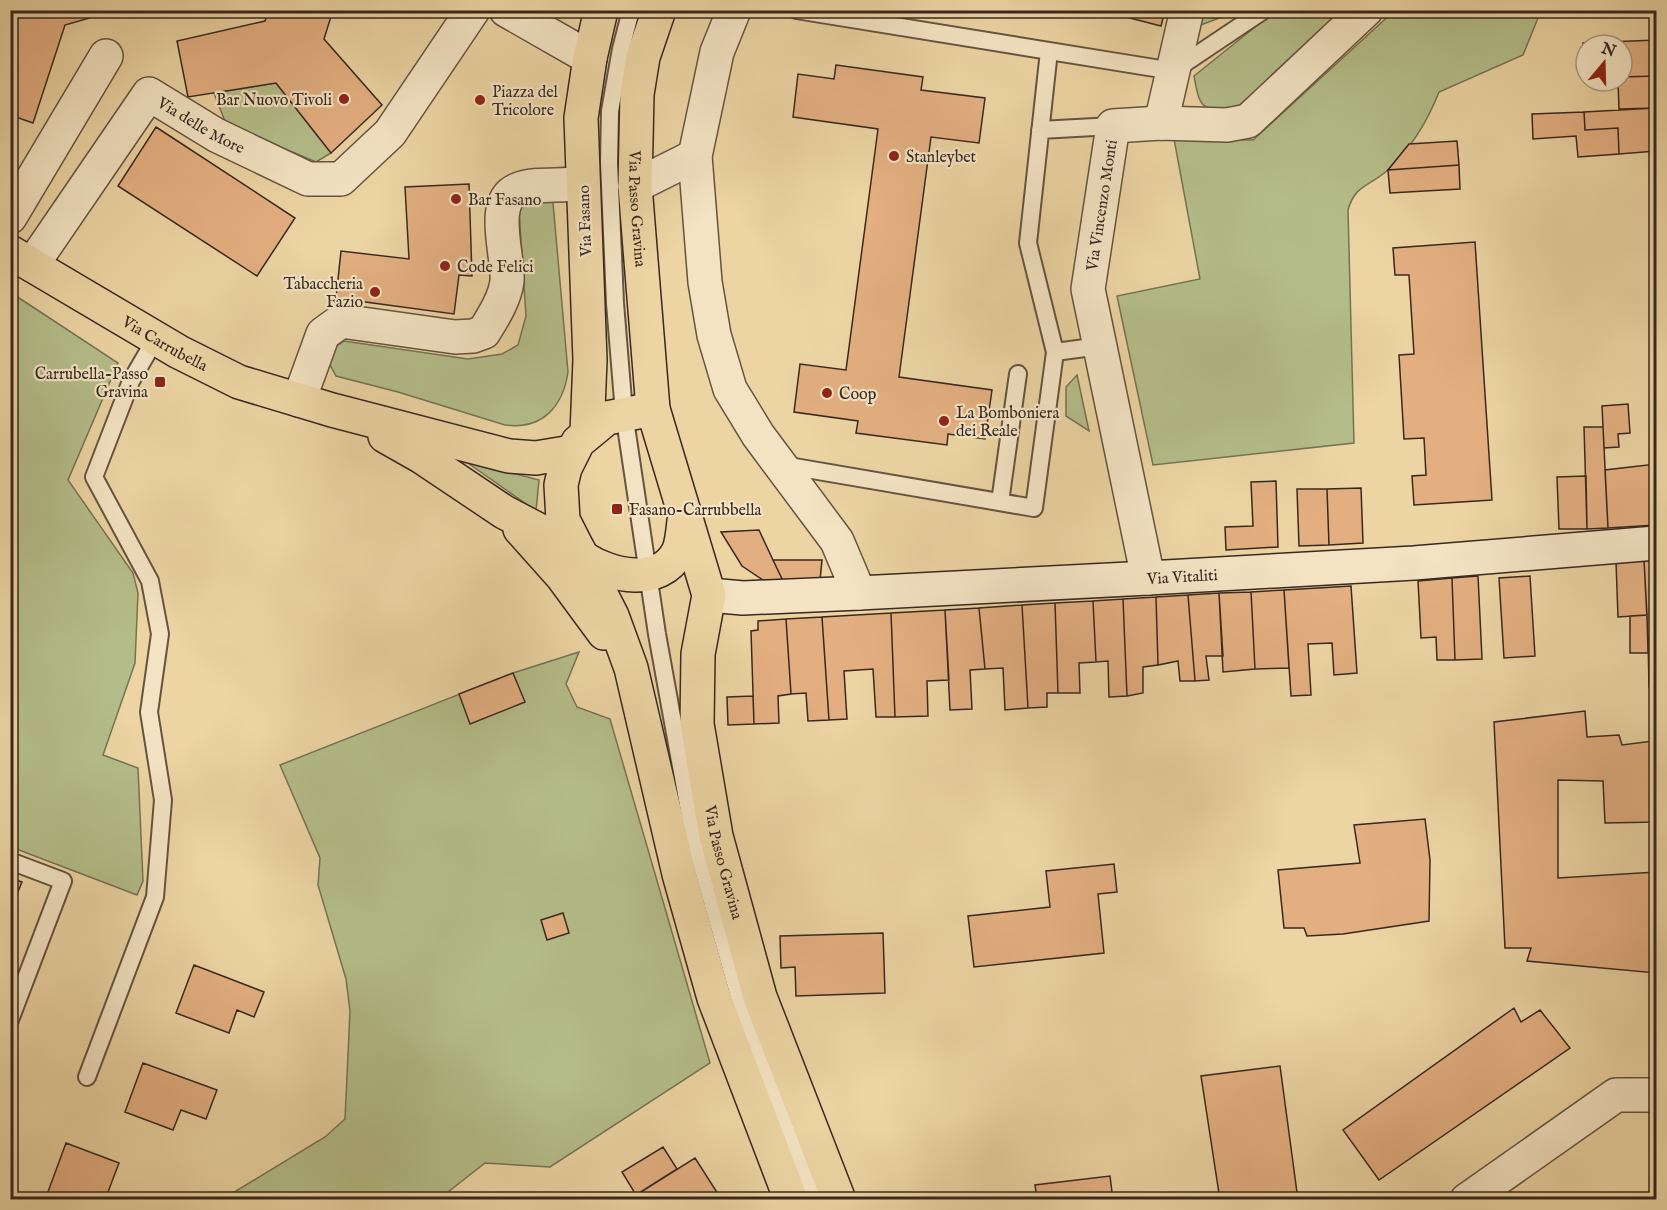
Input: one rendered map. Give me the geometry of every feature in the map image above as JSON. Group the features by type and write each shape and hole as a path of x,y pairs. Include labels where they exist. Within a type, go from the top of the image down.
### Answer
{"main road":[{"name":"Via Fasano","path":"601,10 590,58 581,118 590,360 580,442 561,485 561,503 563,520 612,616 631,668"},
{"name":"Via Passo Gravina","path":"659,10 643,57 637,94 635,186 639,411 685,514 709,595 698,654 697,724 716,836 760,997 839,1200"},
{"name":"Via Carrubella","path":"21,259 156,338 239,382 332,410"},
{"path":"332,410 509,456 536,458 580,442 607,418 639,411"},
{"path":"332,410 422,457 504,512 613,574 630,576 649,573 666,565 678,552 685,514"},
{"path":"504,512 562,576 631,668 679,874 714,998 793,1197"}],"street":[{"name":"Via delle More","path":"21,259 149,94 216,135 308,179 341,179 399,122 473,10"},
{"path":"506,10 590,58"},
{"path":"734,10 717,52 695,156 705,282 714,335 730,388 758,435 783,465 837,541 859,593"},
{"path":"1161,123 1187,10"},
{"name":"Via Vincenzo Monti","path":"1148,578 1088,289 1113,126 1161,123 1227,125 1248,121 1366,10"},
{"path":"10,217 106,56"},
{"path":"635,186 695,156"},
{"path":"299,400 324,334 341,321 455,337 473,336 484,332 501,301 507,282 501,210 507,198 517,190 582,183"},
{"name":"Via Vitaliti","path":"709,595 743,598 1148,578 1414,563 1656,543"},
{"path":"1467,1200 1616,1095 1656,1095"}],"lane":[{"path":"632,10 621,49 610,111 615,303 639,411 649,573 657,634 694,838 793,1197"},
{"path":"796,10 1173,71 1264,10"},
{"path":"783,465 1034,508 1055,352 1028,243 1049,51"},
{"path":"1040,130 1113,126"},
{"path":"87,1077 155,897 163,800 149,712 160,634 150,581 94,477 131,381 156,338"},
{"path":"1055,352 1100,346"},
{"path":"1000,502 1018,374"},
{"path":"10,861 63,881 10,1020"}],"green space":[{"path":"1535,10 1534,14 1540,13 1523,55 1439,92 1430,113 1405,152 1382,175 1359,190 1351,201 1348,210 1354,443 1153,465 1117,296 1200,279 1174,139 1253,140 1394,11"},
{"path":"1202,11 1238,11 1198,26"},
{"path":"1275,11 1345,11 1234,110 1208,108 1198,95 1194,76"},
{"path":"276,83 331,153 316,162 226,124 214,93"},
{"path":"548,200 553,203 568,372 561,395 549,413 530,424 505,425 398,392 336,376 329,363 330,350 344,341 468,359 502,354 518,345 526,316 519,211 525,203"},
{"path":"10,292 118,363 68,480 133,573 138,593 135,663 103,755 138,768 143,881 137,895 11,847"},
{"path":"1077,375 1089,431 1066,416 1066,387"},
{"path":"465,461 539,480 536,511"},
{"path":"579,652 566,684 577,707 610,719 710,1063 550,1167 485,1163 439,1199 221,1200 325,1137 345,1119 350,1011 346,979 318,885 320,858 280,765 513,673"}],"building":[{"path":"10,10 117,10 65,25 33,123 10,115"},
{"path":"269,10 333,10 324,39 382,105 331,153 276,83 188,97 177,41 265,21"},
{"path":"1119,10 1165,10 1161,26 1118,15"},
{"path":"1656,40 1656,76 1634,77 1634,41"},
{"path":"836,65 923,77 921,90 985,98 979,143 931,137 899,377 992,390 985,439 948,434 947,445 856,433 858,421 794,412 800,364 846,370 878,129 793,117 798,74 834,79"},
{"path":"1656,76 1656,108 1619,109 1618,93 1634,93 1634,77"},
{"path":"1656,108 1656,151 1619,154 1618,128 1585,130 1584,112"},
{"path":"1584,112 1585,130 1618,128 1619,154 1578,157 1576,136 1533,139 1532,114"},
{"path":"156,127 295,218 257,276 118,186"},
{"path":"1457,141 1459,165 1388,170 1409,144"},
{"path":"1459,165 1460,189 1390,193 1388,170"},
{"path":"469,184 472,276 459,275 454,314 336,298 341,251 409,259 405,187"},
{"path":"1475,242 1492,500 1414,505 1412,476 1426,475 1424,438 1404,439 1399,355 1414,354 1409,275 1395,275 1393,248"},
{"path":"1628,404 1630,433 1618,434 1619,447 1604,448 1602,406"},
{"path":"1584,427 1603,427 1608,528 1587,529"},
{"path":"1656,464 1656,525 1608,528 1605,470"},
{"path":"1586,476 1587,529 1559,529 1557,477"},
{"path":"1276,481 1278,547 1226,550 1225,527 1253,526 1251,482"},
{"path":"1361,488 1363,543 1329,545 1327,489"},
{"path":"1297,489 1327,489 1329,545 1299,546"},
{"path":"759,530 783,581 763,580 742,566 721,532"},
{"path":"1656,559 1656,638 1648,638 1644,560"},
{"path":"773,560 822,560 820,580 783,581"},
{"path":"1644,560 1647,615 1618,617 1616,562"},
{"path":"1478,576 1482,659 1455,660 1452,578"},
{"path":"1530,576 1535,656 1504,658 1499,578"},
{"path":"1452,578 1455,660 1437,660 1436,637 1421,638 1418,581"},
{"path":"1351,586 1357,673 1334,675 1332,643 1308,644 1311,695 1291,696 1284,590"},
{"path":"1284,590 1289,668 1255,669 1251,592"},
{"path":"1251,592 1255,669 1223,672 1219,593"},
{"path":"1219,593 1223,656 1206,656 1209,680 1195,681 1188,595"},
{"path":"1188,595 1195,681 1180,681 1178,661 1158,665 1156,597"},
{"path":"1156,597 1158,665 1143,667 1143,693 1127,696 1123,599"},
{"path":"1123,599 1127,696 1109,697 1108,661 1096,662 1093,601"},
{"path":"1093,601 1096,662 1079,663 1080,693 1058,693 1055,603"},
{"path":"1055,603 1058,693 1047,693 1047,707 1028,708 1022,605"},
{"path":"1022,605 1028,708 1005,710 1003,668 985,669 979,608"},
{"path":"979,608 985,669 970,670 972,709 950,710 945,610"},
{"path":"945,610 949,680 927,681 928,716 895,717 891,613"},
{"path":"891,613 895,717 876,717 873,669 844,671 847,719 829,720 822,617"},
{"path":"1647,615 1648,653 1630,653 1630,616"},
{"path":"822,617 829,720 808,721 806,693 791,694 786,619"},
{"path":"786,619 791,694 778,696 779,723 754,724 751,631 758,630 758,621"},
{"path":"1648,638 1656,638 1656,687 1649,687"},
{"path":"513,673 525,702 470,724 459,694"},
{"path":"753,696 754,724 728,725 727,697"},
{"path":"1585,711 1587,737 1619,735 1622,745 1653,741 1656,822 1605,823 1603,781 1558,780 1558,878 1656,872 1656,973 1527,961 1531,948 1505,948 1494,722"},
{"path":"1425,819 1430,860 1429,921 1343,934 1307,936 1304,928 1284,928 1278,870 1360,863 1354,825"},
{"path":"1114,864 1117,892 1098,894 1104,953 974,967 968,916 1050,907 1046,871"},
{"path":"10,878 22,882 10,911"},
{"path":"563,913 569,933 547,940 541,920"},
{"path":"883,933 885,993 796,996 795,967 781,968 780,936"},
{"path":"194,965 264,992 254,1017 237,1010 229,1033 176,1013"},
{"path":"1514,1008 1521,1022 1540,1010 1570,1048 1379,1180 1343,1130"},
{"path":"143,1063 217,1090 206,1119 181,1110 173,1130 125,1112"},
{"path":"1280,1066 1298,1200 1220,1200 1201,1076"},
{"path":"66,1143 119,1163 105,1200 45,1200"},
{"path":"663,1147 677,1169 636,1195 622,1172"},
{"path":"695,1158 720,1197 716,1200 639,1200 636,1195"},
{"path":"1110,1176 1113,1200 1037,1200 1035,1185"}],"place":[{"name":"Bar Nuovo Tivoli","path":"344,99"},
{"name":"Piazza del Tricolore","path":"480,100"},
{"name":"Stanleybet","path":"894,156"},
{"name":"Bar Fasano","path":"456,199"},
{"name":"Code Felici","path":"445,266"},
{"name":"Tabaccheria Fazio","path":"375,292"},
{"name":"Carrubella-Passo Gravina","path":"160,382"},
{"name":"Coop","path":"827,393"},
{"name":"La Bomboniera dei Reale","path":"944,421"},
{"name":"Fasano-Carrubbella","path":"617,509"}]}
